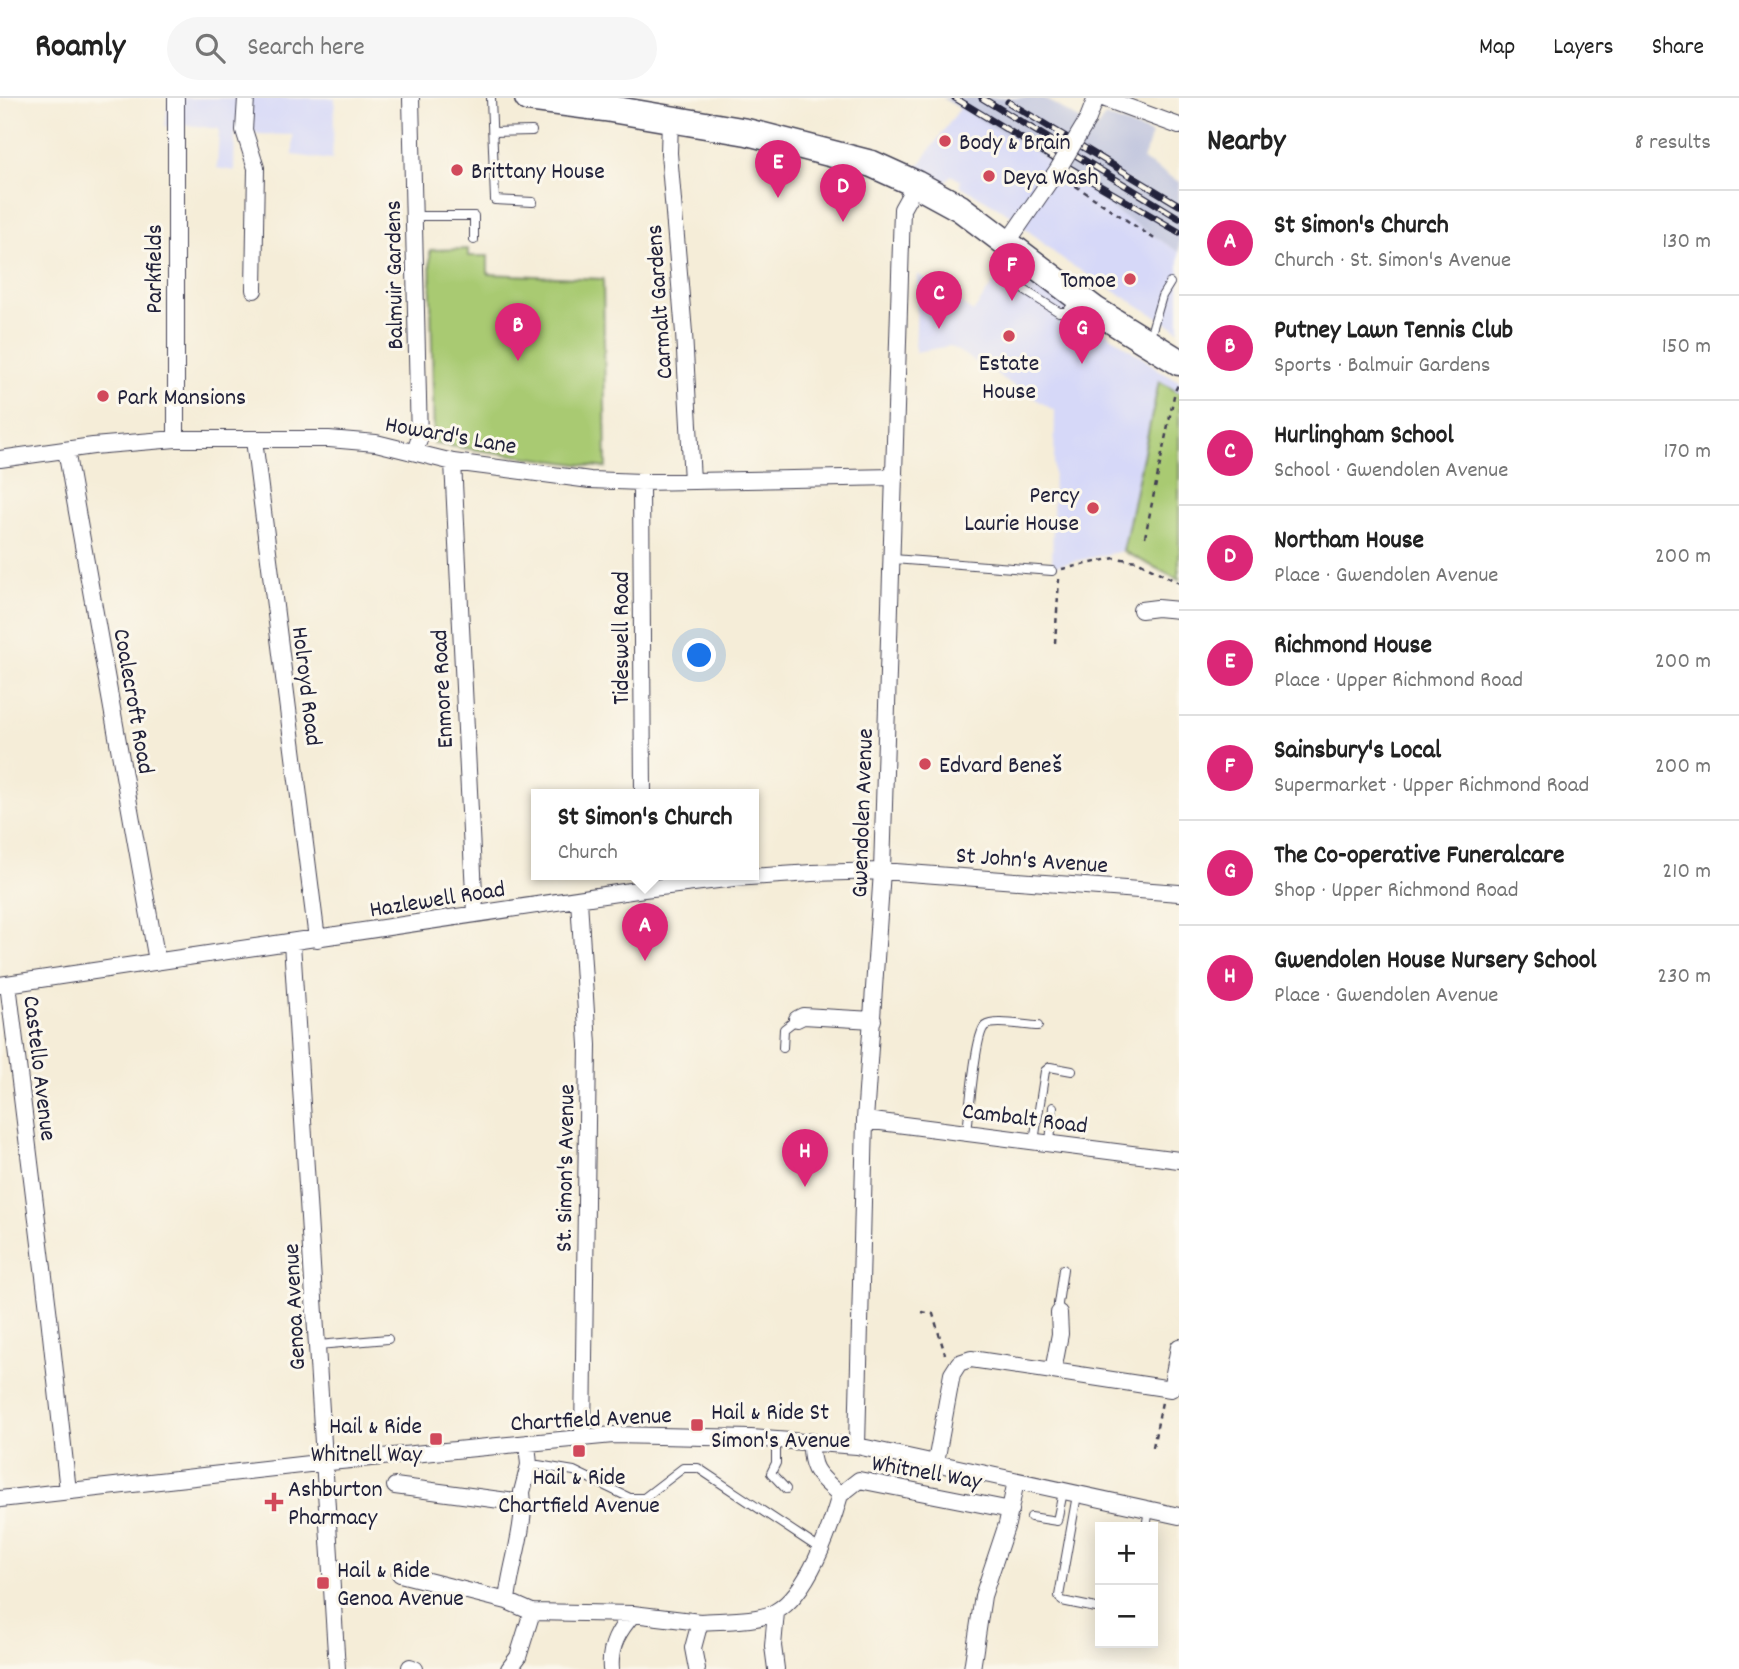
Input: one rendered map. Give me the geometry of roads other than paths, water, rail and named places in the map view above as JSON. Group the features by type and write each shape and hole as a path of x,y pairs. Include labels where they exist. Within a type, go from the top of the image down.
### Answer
{"highway":[{"path":"528,98 747,132 872,164 960,208 1077,298 1179,362"}],"street":[{"name":"Parkfields","path":"176,98 176,439"},
{"path":"246,98 244,130 256,168 254,290"},
{"name":"Balmuir Gardens","path":"411,98 419,440 415,451"},
{"path":"1016,250 1057,171 1087,121 1096,98"},
{"path":"1103,98 1179,126"},
{"name":"Carmalt Gardens","path":"670,119 668,135 684,333 692,481"},
{"name":"Gwendolen Avenue","path":"857,1446 865,1120 882,871 902,209 916,184"},
{"name":"Howard's Lane","path":"0,459 176,439 329,439 376,443 453,462 590,480 641,482 895,477"},
{"name":"Holroyd Road","path":"254,440 317,939"},
{"name":"Coalecroft Road","path":"66,450 157,961"},
{"name":"Enmore Road","path":"453,462 475,914"},
{"name":"Tideswell Road","path":"641,482 643,789"},
{"path":"1141,610 1179,610"},
{"name":"Hazlewell Road","path":"759,875 882,871"},
{"name":"St John's Avenue","path":"882,871 1179,893"},
{"name":"Hazlewell Road","path":"4,984 579,900 643,882 675,880"},
{"name":"St. Simon's Avenue","path":"579,900 588,1045 583,1437"},
{"name":"Genoa Avenue","path":"292,943 337,1669"},
{"name":"Castello Avenue","path":"4,984 49,1317 68,1492"},
{"path":"796,1019 803,1016 873,1020"},
{"name":"Cambalt Road","path":"865,1120 1179,1160"},
{"path":"1054,1371 1060,1334 1059,1312"},
{"path":"936,1462 951,1374 959,1363 971,1359 1172,1389 1179,1347"},
{"name":"Chartfield Avenue","path":"0,1499 583,1437 652,1434 811,1441 857,1446 1179,1516"},
{"name":"Whitnell Way","path":"811,1441 811,1464 840,1495"},
{"path":"507,1601 508,1584 521,1532 522,1492 529,1465 527,1443"},
{"name":"Whitnell Way","path":"776,1612 800,1590 832,1522 840,1495 859,1480 1011,1510"},
{"name":"Whitnell Way","path":"972,1669 983,1596 1011,1510 1016,1481"},
{"path":"395,1486 523,1503"},
{"path":"400,1574 507,1601 532,1612 633,1614 700,1622 759,1617 776,1612 773,1646 776,1669"},
{"path":"509,1669 518,1657 532,1612"},
{"path":"611,1669 610,1659 617,1632 633,1614"},
{"path":"697,1669 693,1648 700,1622"}],"lane":[{"path":"491,98 495,200 533,202"},
{"path":"494,132 532,131"},
{"path":"415,216 474,216 474,240"},
{"path":"1149,344 1162,296 1170,283"},
{"path":"893,559 1052,570"},
{"path":"783,1048 784,1028 796,1019"},
{"path":"967,1133 978,1041 983,1027 992,1023 1038,1027"},
{"path":"1042,1142 1045,1071 1050,1068 1072,1071"},
{"path":"1042,1142 1053,1107"},
{"path":"1059,1312 1063,1269"},
{"path":"318,1345 388,1339"},
{"path":"776,1439 776,1464 771,1473 786,1489"},
{"path":"529,1465 574,1471 630,1499 644,1498 683,1468 698,1468 820,1549"},
{"path":"1031,1517 1056,1521 1070,1494"},
{"path":"1070,1494 1059,1596 1062,1601 1095,1608"},
{"path":"1147,1522 1149,1510"}],"railway":[{"path":"955,98 1179,232"},
{"path":"982,98 1179,218"},
{"path":"1008,102 1179,205"}],"place":[{"name":"Body & Brain","path":"945,141"},
{"name":"Brittany House","path":"457,170"},
{"name":"Deya Wash","path":"989,176"},
{"name":"Richmond House","path":"778,198"},
{"name":"Northam House","path":"843,222"},
{"name":"Tomoe","path":"1130,279"},
{"name":"Sainsbury's Local","path":"1012,301"},
{"name":"Hurlingham School","path":"939,329"},
{"name":"Estate House","path":"1009,336"},
{"name":"Putney Lawn Tennis Club","path":"518,361"},
{"name":"The Co-operative Funeralcare","path":"1082,364"},
{"name":"Park Mansions","path":"103,396"},
{"name":"Percy Laurie House","path":"1093,508"},
{"name":"Edvard Beneš","path":"925,764"},
{"name":"St Simon's Church","path":"645,961"},
{"name":"Gwendolen House Nursery School","path":"805,1187"},
{"name":"Hail & Ride St Simon's Avenue","path":"697,1425"},
{"name":"Hail & Ride Whitnell Way","path":"436,1439"},
{"name":"Hail & Ride Chartfield Avenue","path":"579,1451"},
{"name":"Ashburton Pharmacy","path":"274,1502"},
{"name":"Hail & Ride Genoa Avenue","path":"323,1583"}]}
